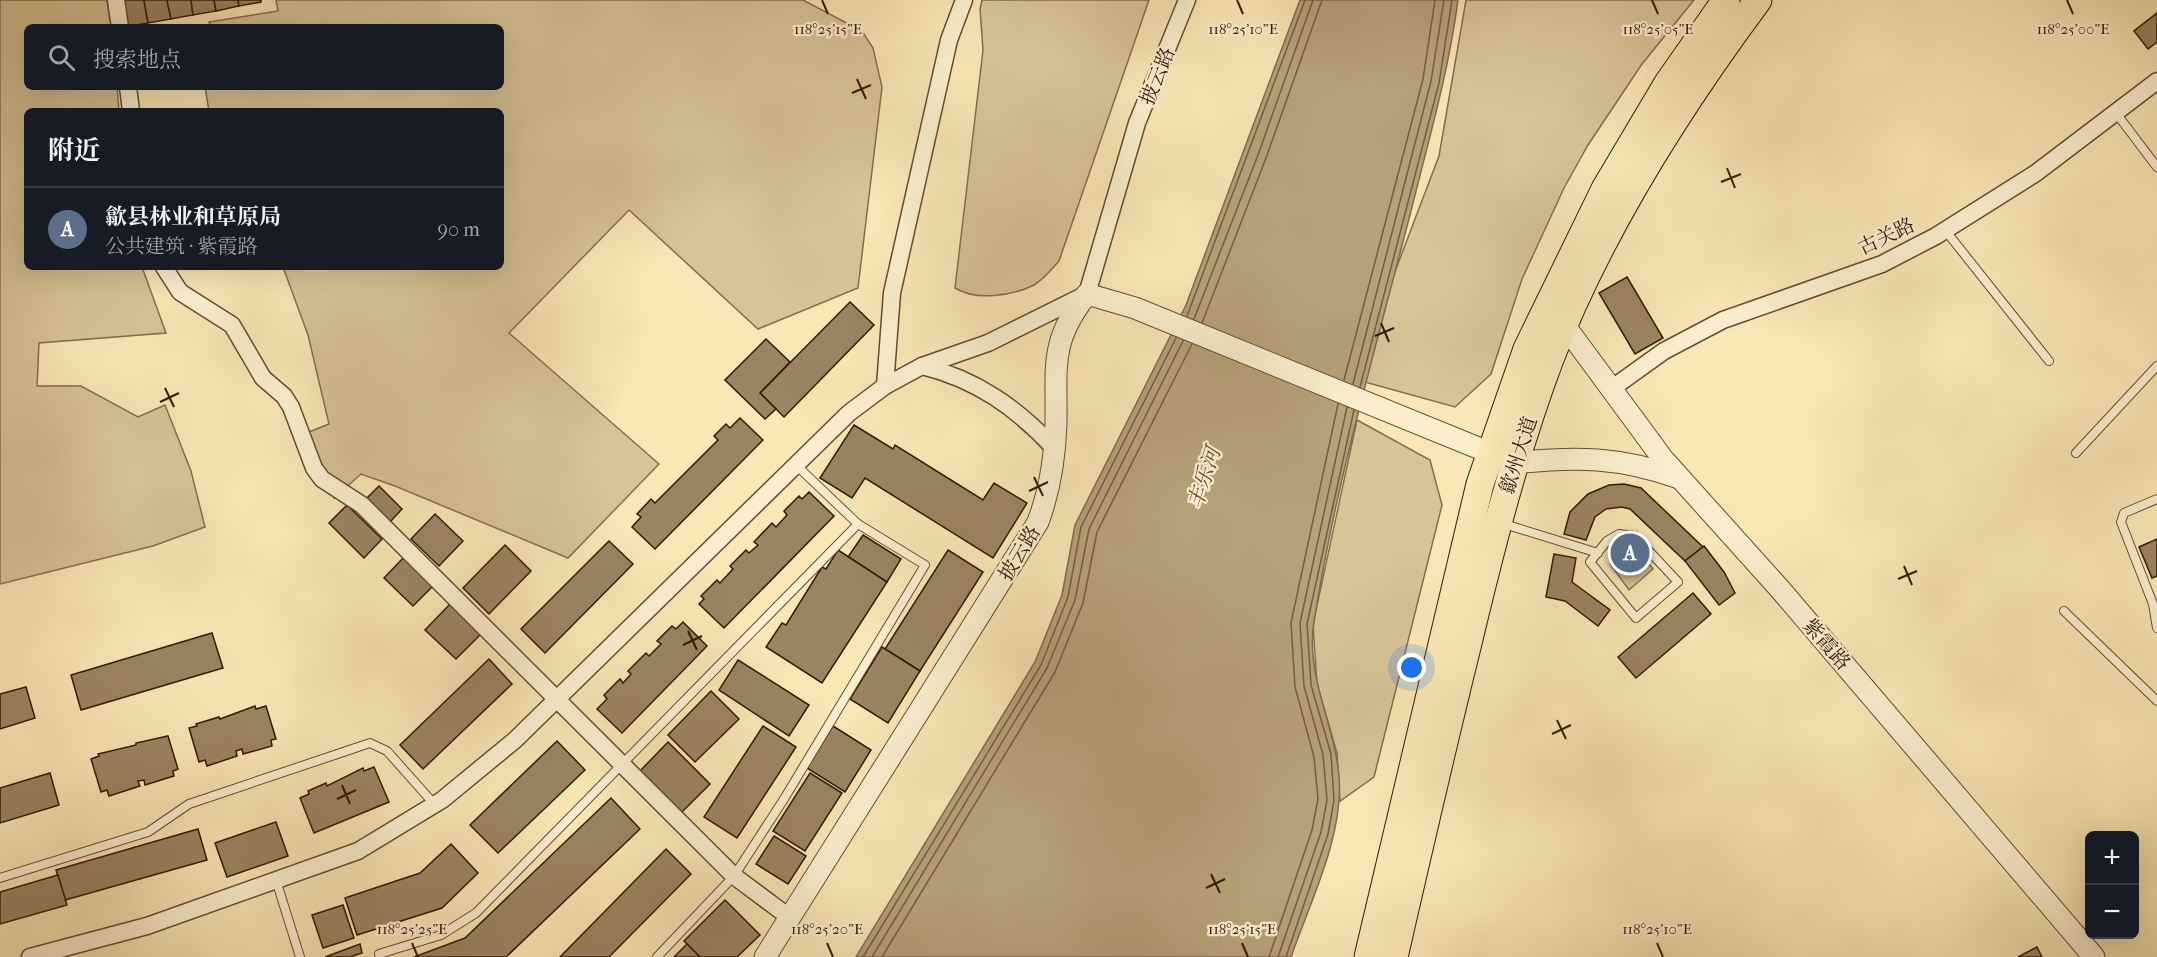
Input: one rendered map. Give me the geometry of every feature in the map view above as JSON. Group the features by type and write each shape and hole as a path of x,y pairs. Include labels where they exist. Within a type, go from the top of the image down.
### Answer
{"highway":[{"name":"歙州大道","path":"1394,957 1497,522 1503,458 1527,349 1577,241 1663,92 1726,0"},
{"name":"歙州大道","path":"1368,957 1477,496 1503,458 1600,253 1658,149 1723,46 1758,0"}],"street":[{"path":"116,0 120,24"},
{"path":"885,386 892,293 949,40 964,0"},
{"name":"披云路","path":"765,957 1029,540 1046,503 1054,448 1057,352 1066,324 1087,294 1137,123 1187,0"},
{"name":"古关路","path":"1611,389 1664,351 1722,320 1882,264 1945,230 2036,173 2157,81"},
{"path":"128,90 131,108"},
{"path":"166,270 180,292 232,325 263,378 284,396 291,407 314,468 321,479 363,505 734,876 789,917"},
{"path":"30,957 147,926 358,851 435,804 491,761 556,700 849,413 885,386 922,366 988,343 1087,294 1135,308 1503,458 1599,459 1632,463 1679,478"},
{"name":"紫霞路","path":"1565,327 1679,478 1779,588 2094,957"},
{"path":"922,366 950,373 981,388 1014,410 1054,448"}],"lane":[{"path":"2116,113 2157,167"},
{"path":"1945,230 2049,361"},
{"path":"2076,453 2157,366"},
{"path":"657,957 734,876 784,799 925,565 858,524 796,465"},
{"path":"2157,499 2124,513 2121,522 2153,604 2157,628"},
{"path":"1497,522 1598,553"},
{"path":"379,954 441,935 476,913 858,524"},
{"path":"1630,534 1678,582 1636,618 1590,562 1598,553 1613,536 1630,534"},
{"path":"2064,611 2157,701"},
{"path":"0,878 148,832 189,804 370,743 387,751 435,804"},
{"path":"276,880 300,957"}],"shaded area":[{"path":"0,0 107,0 111,24 24,24 24,90 117,90 119,108 24,108 24,270 143,270 166,333 39,343 37,386 81,386 138,417 165,405 191,471 205,527 153,546 0,584"},
{"path":"276,0 803,0 862,31 873,48 882,87 858,288 758,329 629,210 509,333 659,464 568,558 361,474 334,498 309,432 329,424 308,335 284,270 504,270 504,108 208,108 206,90 504,90 504,24 210,24 209,22 278,11"},
{"path":"982,0 1149,0 1059,261 1034,285 994,296 973,295 955,288 983,50 980,9"},
{"path":"1466,0 1694,0 1642,64 1588,145 1564,188 1522,279 1491,374 1455,407 1354,379 1439,156"},
{"path":"1357,420 1430,460 1442,505 1374,777 1340,801 1337,753 1317,684 1313,624"},
{"path":"1627,546 1636,549 1653,569 1629,590 1610,564 1614,554"}],"water":[{"name":"丰乐河","path":"1300,0 1458,0 1450,51 1438,102 1346,463 1323,569 1312,642 1317,681 1336,757 1339,799 1331,845 1291,957 856,957 1035,662 1062,595 1075,525 1186,305"}],"building":[{"path":"121,0 144,0 148,23 125,24"},
{"path":"144,0 167,0 171,19 148,23"},
{"path":"167,0 191,0 193,15 171,19"},
{"path":"191,0 214,0 216,11 193,15"},
{"path":"214,0 238,0 239,6 216,11"},
{"path":"238,0 261,0 261,2 239,6"},
{"path":"2157,13 2157,42 2148,49 2134,31"},
{"path":"1627,277 1663,338 1635,354 1599,293"},
{"path":"850,302 874,325 784,417 760,393"},
{"path":"766,339 790,362 760,393 776,409 765,419 725,380"},
{"path":"740,418 763,440 655,549 632,527 641,517 637,514 651,499 655,503 718,440 714,436 726,424 730,428"},
{"path":"854,425 893,449 895,445 983,500 994,483 1027,503 993,558 865,478 852,498 820,478"},
{"path":"1624,484 1641,488 1703,547 1685,561 1630,509 1622,507 1606,509 1595,517 1586,540 1564,534 1570,512 1588,494 1609,485"},
{"path":"379,486 402,509 390,522 366,499"},
{"path":"809,492 834,516 724,628 699,604 704,599 701,596 717,580 720,583 733,569 730,566 746,550 749,553 758,545 754,542 772,523 776,527 787,515 784,511 799,496 802,499"},
{"path":"347,505 382,539 364,558 329,523"},
{"path":"435,514 463,541 439,566 411,539"},
{"path":"863,535 901,559 887,582 848,557"},
{"path":"2157,539 2157,576 2152,578 2139,547"},
{"path":"609,541 633,564 545,653 521,629"},
{"path":"505,545 531,571 489,614 463,588"},
{"path":"1704,546 1724,572 1735,593 1719,605 1685,561"},
{"path":"838,550 887,582 822,683 766,647 782,623 786,625 822,567 826,569"},
{"path":"948,550 983,572 920,671 885,649"},
{"path":"1554,554 1576,558 1572,582 1610,610 1598,626 1565,601 1546,597"},
{"path":"404,557 433,586 413,606 384,578"},
{"path":"1693,593 1711,614 1636,678 1618,657"},
{"path":"450,604 481,634 456,659 425,630"},
{"path":"683,622 707,646 622,733 597,709 607,699 604,695 620,679 623,683 631,674 628,671 646,653 649,656 661,644 657,641 672,626 676,629"},
{"path":"212,633 223,668 81,710 71,675"},
{"path":"882,647 920,671 888,723 850,699"},
{"path":"489,659 512,684 423,769 400,745"},
{"path":"738,660 809,705 789,736 719,690"},
{"path":"26,687 35,718 0,729 0,694"},
{"path":"711,691 739,719 695,762 668,735"},
{"path":"255,706 256,709 266,706 276,739 271,740 272,746 243,754 242,749 236,751 237,756 207,766 205,760 199,762 189,728"},
{"path":"763,726 796,747 737,838 704,817"},
{"path":"833,726 871,750 845,792 807,768"},
{"path":"168,736 178,769 173,771 174,776 145,785 144,780 138,781 140,786 109,796 107,790 101,792 91,759 99,756 98,754"},
{"path":"557,741 585,770 498,853 470,825"},
{"path":"668,742 710,784 681,813 640,771"},
{"path":"374,767 389,802 314,833 300,798 309,794 308,791 326,783 327,786 363,768 364,771"},
{"path":"50,773 59,805 0,823 0,788"},
{"path":"810,773 842,793 805,851 773,831"},
{"path":"611,798 640,829 506,957 414,957 465,938"},
{"path":"276,822 288,856 227,877 215,843"},
{"path":"198,829 207,860 65,900 56,870"},
{"path":"774,836 806,856 788,884 756,864"},
{"path":"451,844 478,873 442,908 357,935 345,898 420,873"},
{"path":"666,849 691,874 609,957 560,957"},
{"path":"58,875 67,905 0,924 0,892"},
{"path":"725,900 760,935 737,957 700,957 684,941"},
{"path":"343,905 354,938 323,948 312,915"},
{"path":"360,944 362,953 350,957 325,957"},
{"path":"687,944 700,957 674,957"},
{"path":"2037,947 2042,957 2018,957"}],"place":[{"name":"歙县林业和草原局","path":"1630,553"}]}
